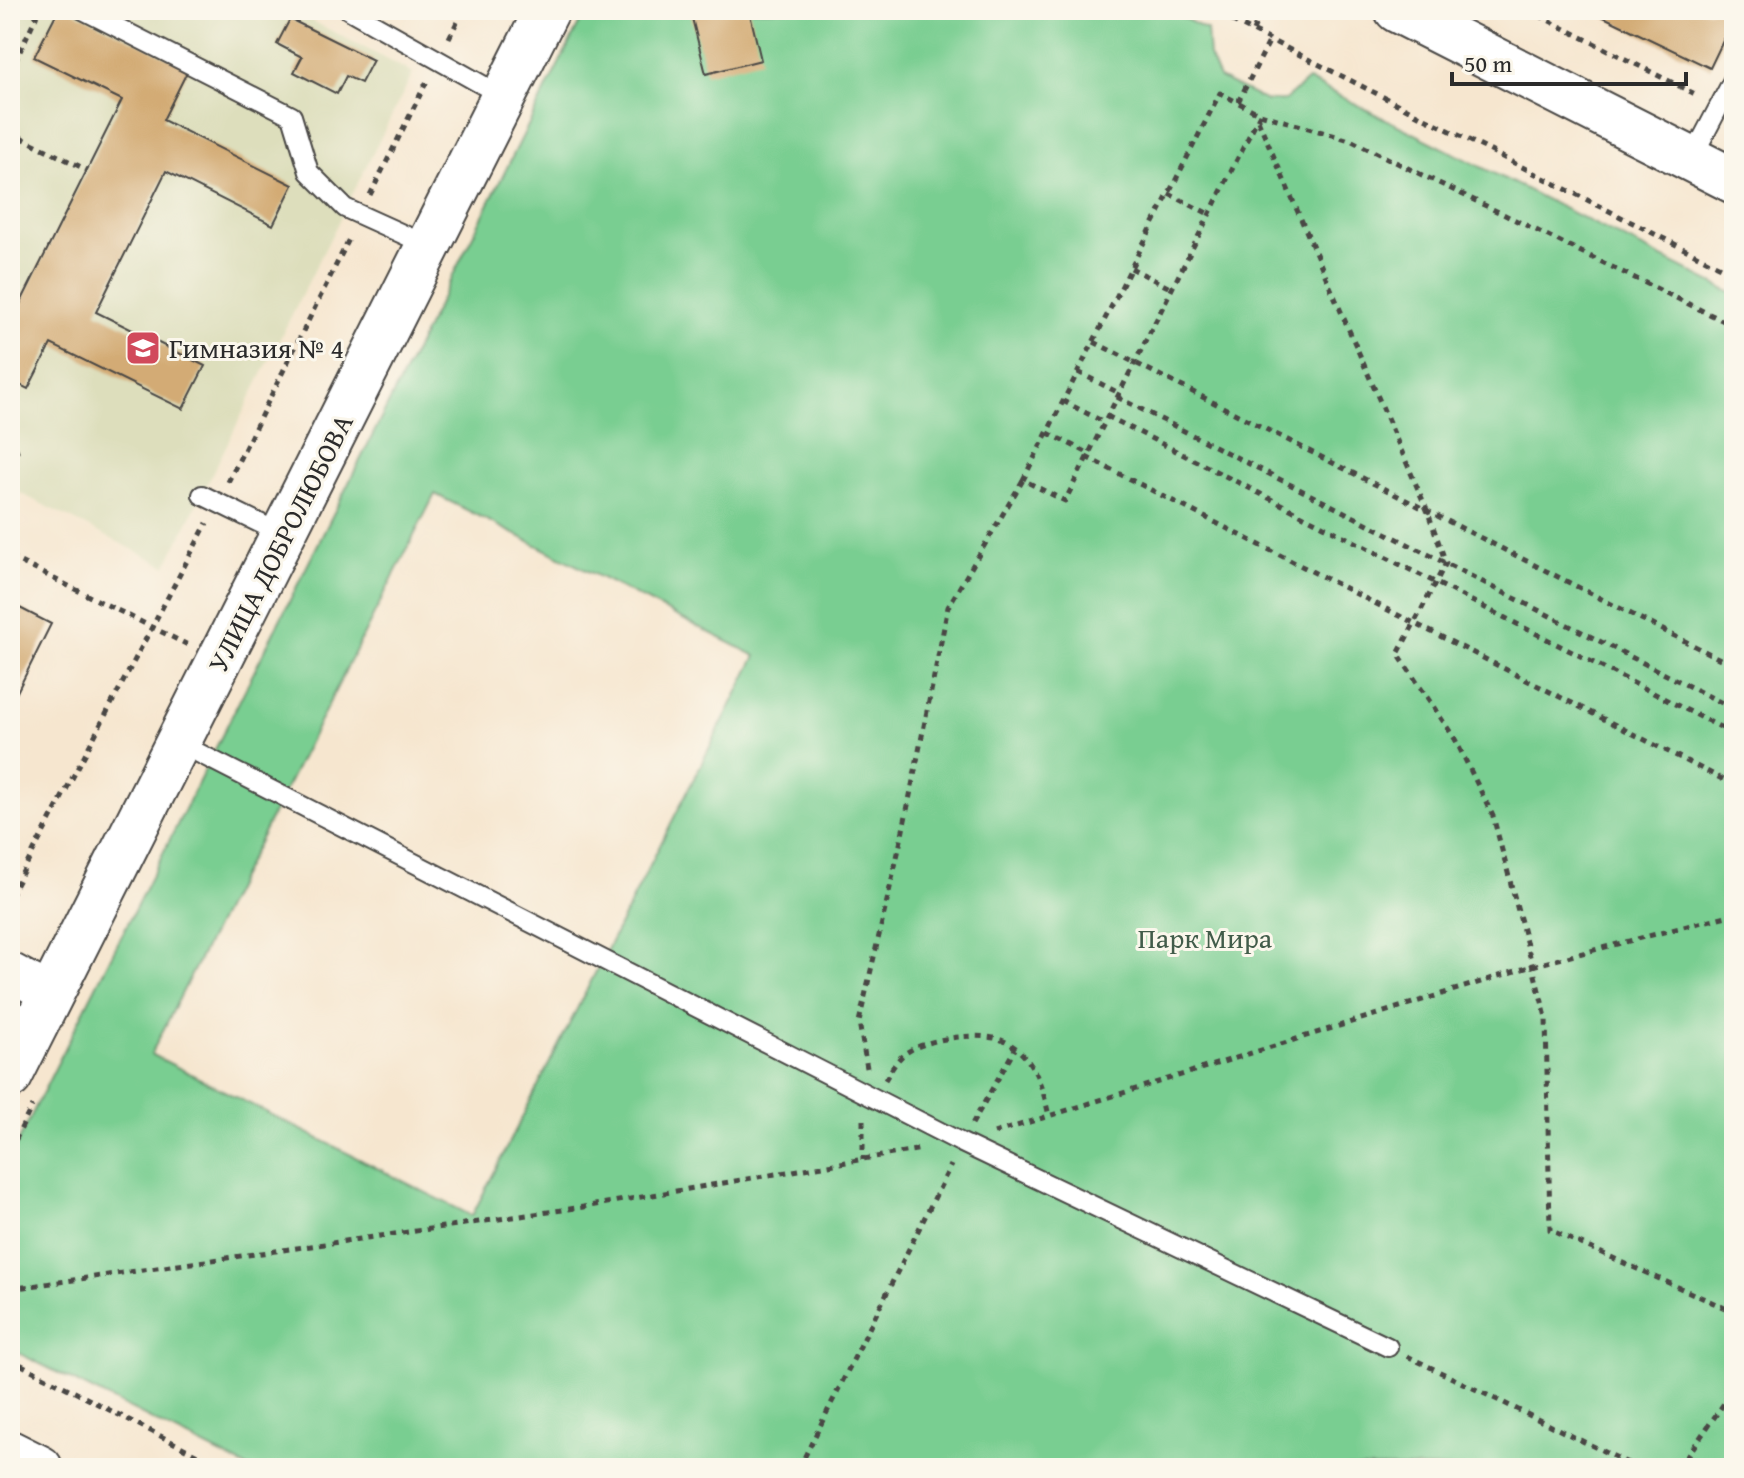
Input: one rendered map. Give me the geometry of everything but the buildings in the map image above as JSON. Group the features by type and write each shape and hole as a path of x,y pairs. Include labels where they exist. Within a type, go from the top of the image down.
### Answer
{"street":[{"name":"УЛИЦА ДОБРОЛЮБОВА","path":"10,1076 547,10"},
{"path":"1411,13 1734,181"},
{"path":"10,972 53,995"},
{"path":"10,1453 40,1468"}],"lane":[{"path":"83,10 292,116 309,172 345,208 429,246"},
{"path":"349,10 504,97"},
{"path":"1692,158 1734,78"},
{"path":"210,499 284,535"},
{"path":"179,743 962,1143 1388,1347"}],"path":[{"path":"10,73 39,10"},
{"path":"10,896 150,626 210,499 361,214 463,10"},
{"path":"1211,10 1734,274"},
{"path":"1253,31 1262,10"},
{"path":"1528,10 1719,106"},
{"path":"1238,102 1270,40"},
{"path":"872,1097 859,1022 901,840 948,607 1048,433 1220,93 1259,117 1350,140 1734,326"},
{"path":"1023,480 1065,501 1259,117"},
{"path":"1259,117 1427,510 1446,563 1398,654 1455,739 1493,816 1546,1017 1550,1230 1734,1312"},
{"path":"10,132 87,170"},
{"path":"1169,194 1209,214"},
{"path":"1131,268 1172,289"},
{"path":"1094,342 1734,666"},
{"path":"1078,372 1734,709"},
{"path":"1063,401 1436,583 1734,734"},
{"path":"1048,433 1734,785"},
{"path":"10,436 17,451 10,467"},
{"path":"10,557 220,661"},
{"path":"863,1160 863,1120 872,1097 904,1054 940,1039 978,1036 1005,1041 1034,1069 1044,1091 1049,1116"},
{"path":"799,1468 962,1143 1015,1049"},
{"path":"1388,1347 1638,1468"},
{"path":"10,1359 223,1468"},
{"path":"1679,1468 1734,1389"}],"shaded area":[{"name":"Гимназия № 4","path":"10,10 291,10 413,73 166,566 10,488"}],"green space":[{"name":"Парк Мира","path":"586,10 1168,10 1207,30 1209,56 1219,78 1266,101 1285,100 1308,80 1734,294 1734,1468 248,1468 10,1349 10,1158","holes":["435,494 756,656 472,1216 151,1054"]}],"place":[{"name":"Гимназия № 4","path":"143,348"}]}
